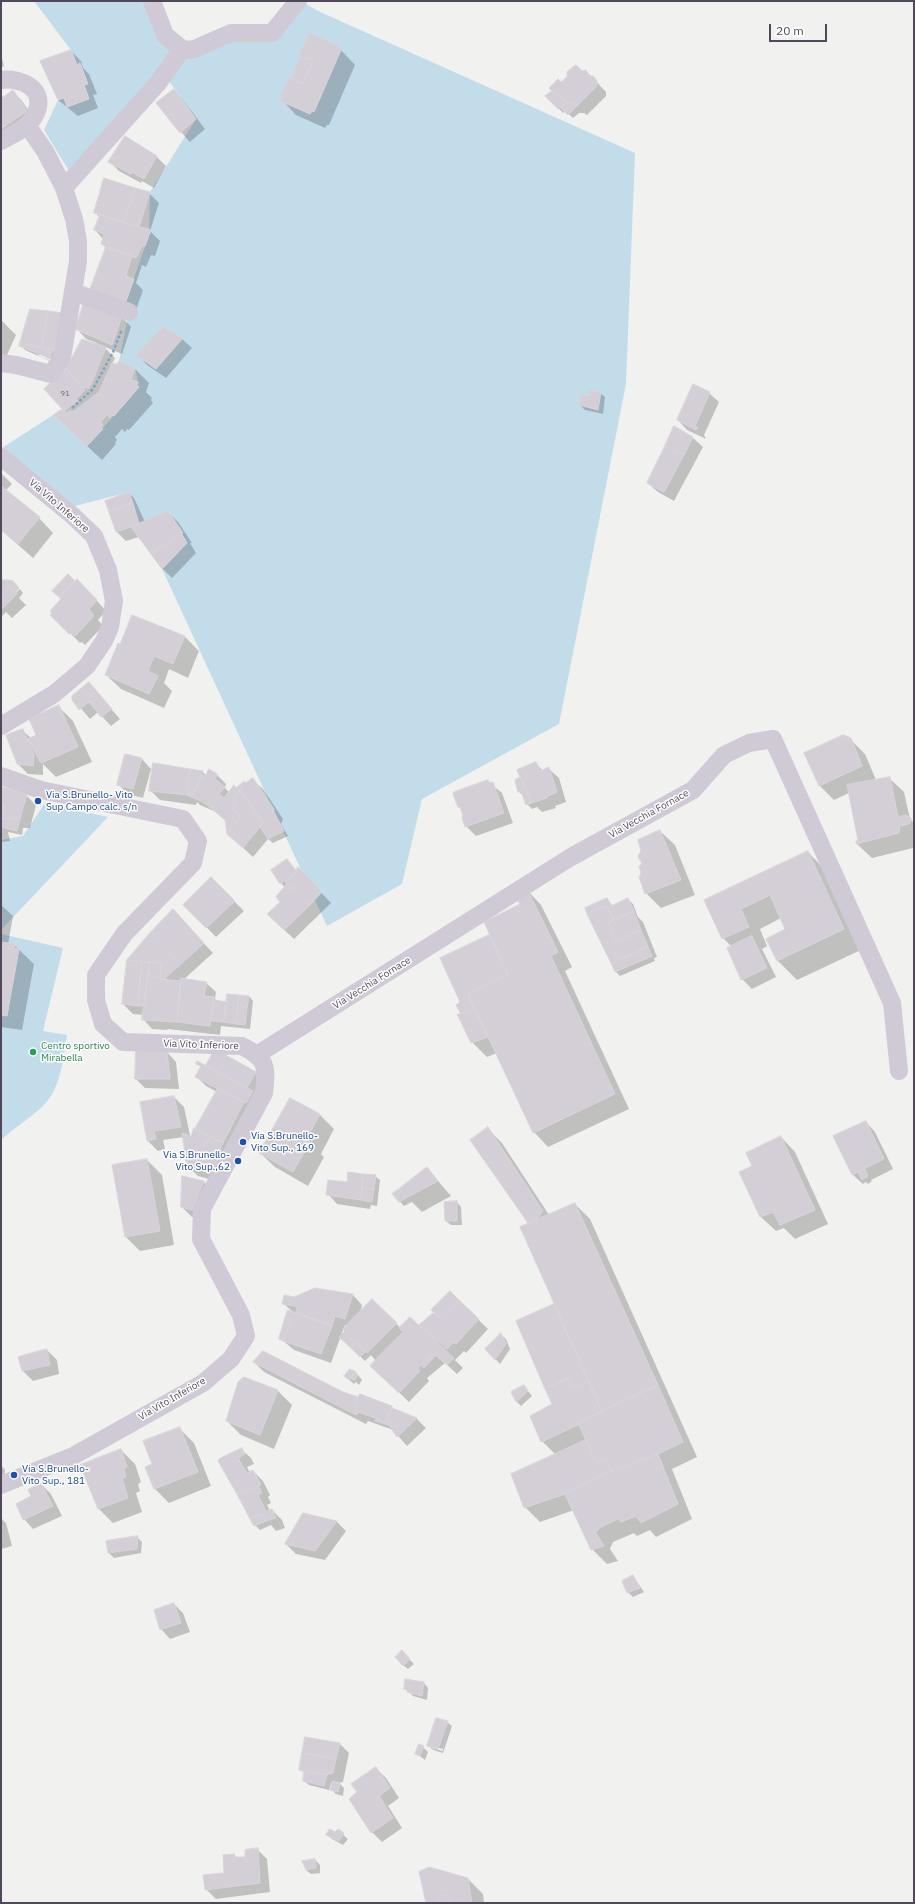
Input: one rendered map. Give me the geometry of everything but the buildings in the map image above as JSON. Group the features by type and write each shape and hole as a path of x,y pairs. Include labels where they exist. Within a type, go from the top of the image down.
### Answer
{"street":[{"path":"152,1 166,35 182,49 192,50 231,33 272,33 298,1"},
{"path":"64,188 158,83 182,49"},
{"path":"1,80 22,80 31,86 37,95 38,105 35,115 27,125 1,142"},
{"path":"1,363 16,365 52,374 62,358 78,261 78,241 74,219 64,188 45,151 27,125"},
{"path":"73,292 129,312"},
{"name":"Via Vito Inferiore","path":"1,457 72,515 94,536 108,570 114,601 110,627 104,641 87,666 54,694 1,726"},
{"name":"Via Vecchia Fornace","path":"258,1054 571,857 694,790 724,755 749,743 774,739 892,1002 899,1071"},
{"name":"Via Vito Inferiore","path":"1,776 41,790 183,819 198,841 193,863 124,934 96,975 96,1000 103,1024 123,1042 242,1046 258,1054 266,1072 264,1093 202,1209 202,1239 241,1315 246,1336 231,1359 202,1383 73,1456 1,1485"}],"path":[{"path":"72,408 93,389 113,352 129,312"}],"shaded area":[{"path":"34,1 147,1 182,49 272,33 301,1 318,11 635,153 626,384 559,724 422,799 402,884 327,926 162,569 187,543 168,511 139,524 129,492 75,506 2,448 53,415 87,446 139,387 135,368 119,361 129,312 125,304 149,235 150,192 196,119 169,81 74,179 44,130 58,100 64,98 67,107 89,99 84,85 88,84 80,63 77,65 71,50"},
{"path":"45,803 108,817 1,930 1,840 23,836"},
{"name":"Centro sportivo Mirabella","path":"1,934 63,948 43,1031 67,1035 60,1074 48,1100 42,1107 1,1140"}],"place":[{"name":"Via S.Brunello- Vito Sup Campo calc. s/n","path":"38,801"},
{"name":"Centro sportivo Mirabella","path":"33,1052"},
{"name":"Via S.Brunello- Vito Sup., 169","path":"243,1142"},
{"name":"Via S.Brunello- Vito Sup.,62","path":"238,1161"},
{"name":"Via S.Brunello- Vito Sup., 181","path":"14,1475"}]}
